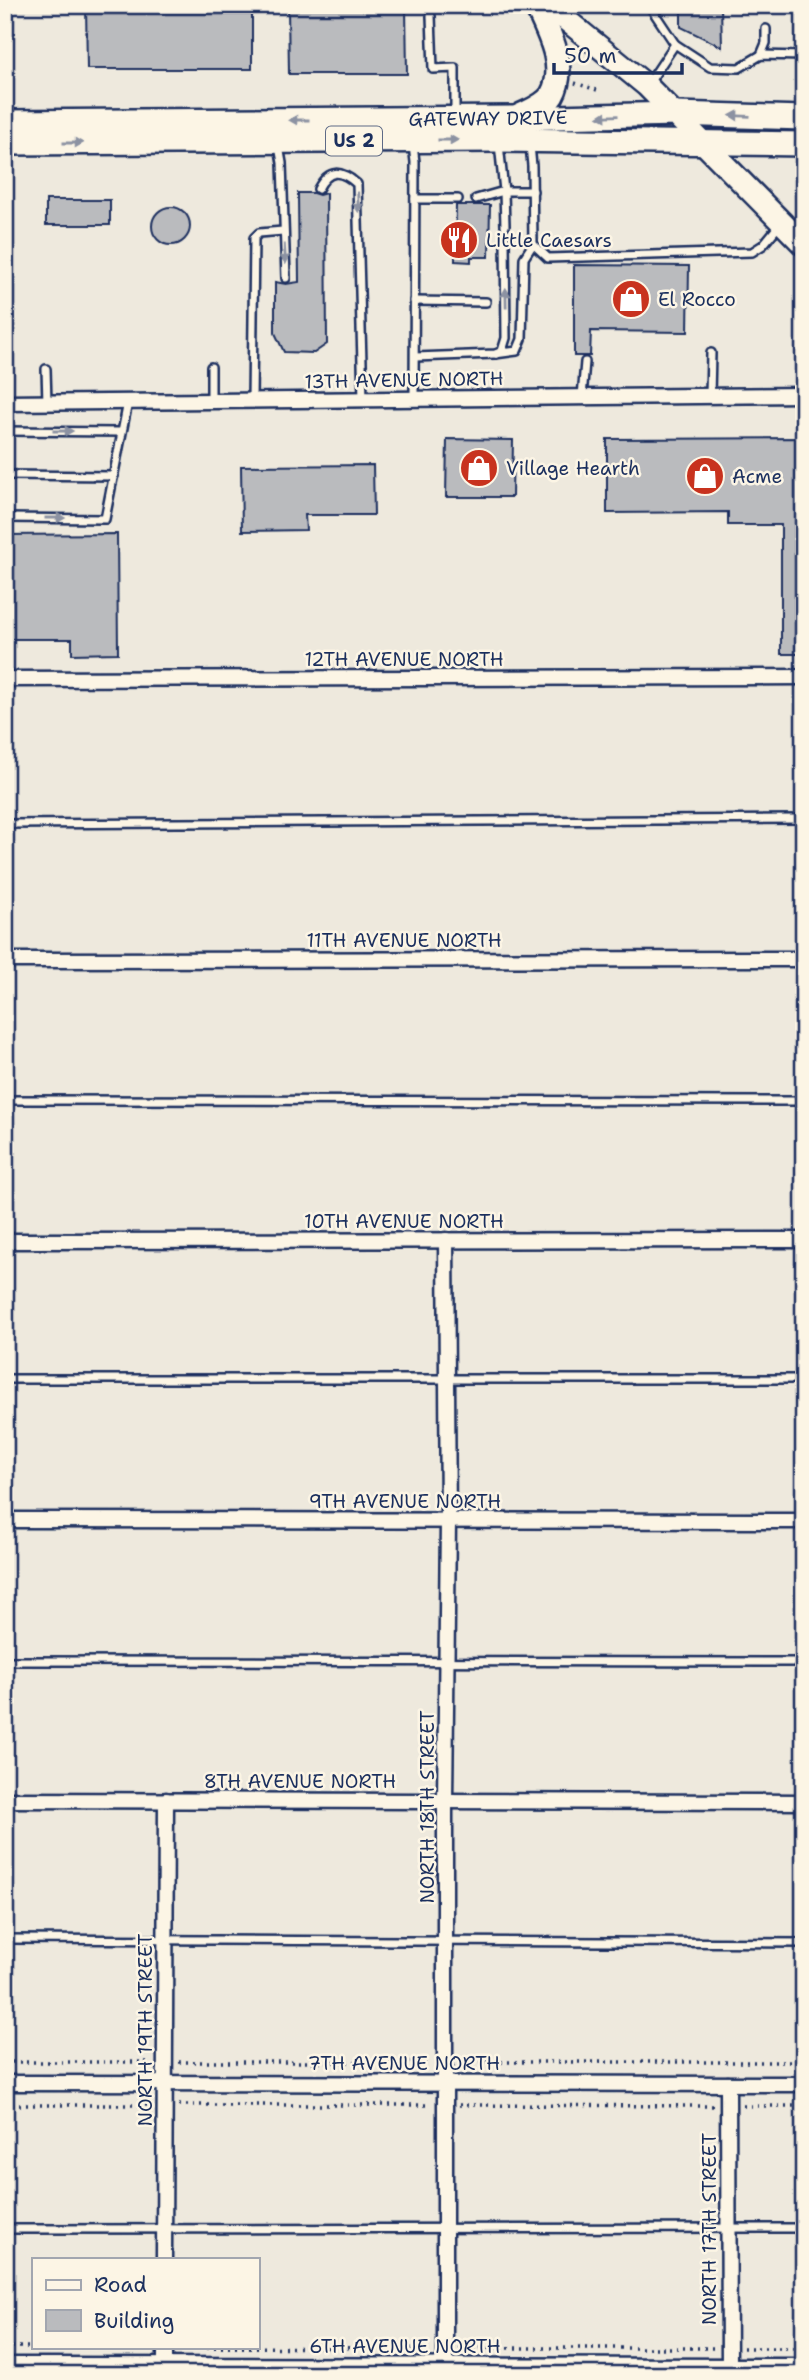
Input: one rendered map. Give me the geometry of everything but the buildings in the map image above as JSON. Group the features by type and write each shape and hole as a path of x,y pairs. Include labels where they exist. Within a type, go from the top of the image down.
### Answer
{"highway":[{"name":"US 2","path":"514,118 540,106 551,96 558,76 553,43 536,5"},
{"name":"GATEWAY DRIVE","path":"5,122 455,119 676,114 804,118"},
{"name":"GATEWAY DRIVE","path":"5,143 499,140 804,144"}],"main road":[{"path":"548,5 647,86 804,245"}],"street":[{"name":"13TH AVENUE NORTH","path":"5,403 804,395"},
{"name":"12TH AVENUE NORTH","path":"5,679 804,677"},
{"name":"11TH AVENUE NORTH","path":"5,960 804,959"},
{"name":"NORTH 18TH STREET","path":"445,2370 448,1521 446,1240"},
{"name":"10TH AVENUE NORTH","path":"5,1241 804,1240"},
{"name":"9TH AVENUE NORTH","path":"5,1520 804,1521"},
{"name":"8TH AVENUE NORTH","path":"5,1800 804,1802"},
{"name":"NORTH 19TH STREET","path":"164,2258 166,1800"},
{"name":"7TH AVENUE NORTH","path":"5,2083 804,2084"},
{"name":"NORTH 17TH STREET","path":"728,2084 729,2370"},
{"path":"165,2348 165,2370"},
{"name":"6TH AVENUE NORTH","path":"5,2365 165,2370 729,2370 804,2366"}],"lane":[{"path":"649,5 675,44 710,67 739,68 761,55 802,56"},
{"path":"431,16 433,69 455,68 455,119"},
{"path":"761,55 766,43 766,29"},
{"path":"647,86 675,44"},
{"path":"499,140 503,164 505,226"},
{"path":"412,141 415,162 414,399"},
{"path":"415,357 517,351 522,339 524,258 533,244 529,141"},
{"path":"278,142 282,163 286,278"},
{"path":"318,189 324,178 332,173 346,174 357,184 363,399"},
{"path":"476,200 504,191 533,191"},
{"path":"415,199 458,199"},
{"path":"533,244 548,258 751,253 763,245 782,223"},
{"path":"252,400 254,238 259,233 283,230"},
{"path":"495,354 502,351 506,338 505,238"},
{"path":"414,301 486,302"},
{"path":"710,396 712,353"},
{"path":"582,397 584,362"},
{"path":"211,367 211,401"},
{"path":"46,369 47,402"},
{"path":"5,518 105,519 128,402"},
{"path":"5,431 120,432"},
{"path":"5,475 114,476"},
{"path":"5,824 804,819"},
{"path":"5,1100 804,1101"},
{"path":"5,1379 804,1379"},
{"path":"5,1661 804,1662"},
{"path":"5,1938 804,1943"},
{"path":"5,2229 804,2228"}],"path":[{"path":"472,5 482,13 489,5"},
{"path":"566,80 600,91"},
{"path":"5,2062 804,2062"},
{"path":"5,2105 804,2106"},
{"path":"5,2347 32,2347"},
{"path":"259,2347 804,2348"}],"place":[{"name":"Little Caesars","path":"459,240"},
{"name":"El Rocco","path":"631,299"},
{"name":"Village Hearth","path":"479,468"},
{"name":"Acme","path":"705,476"}]}
